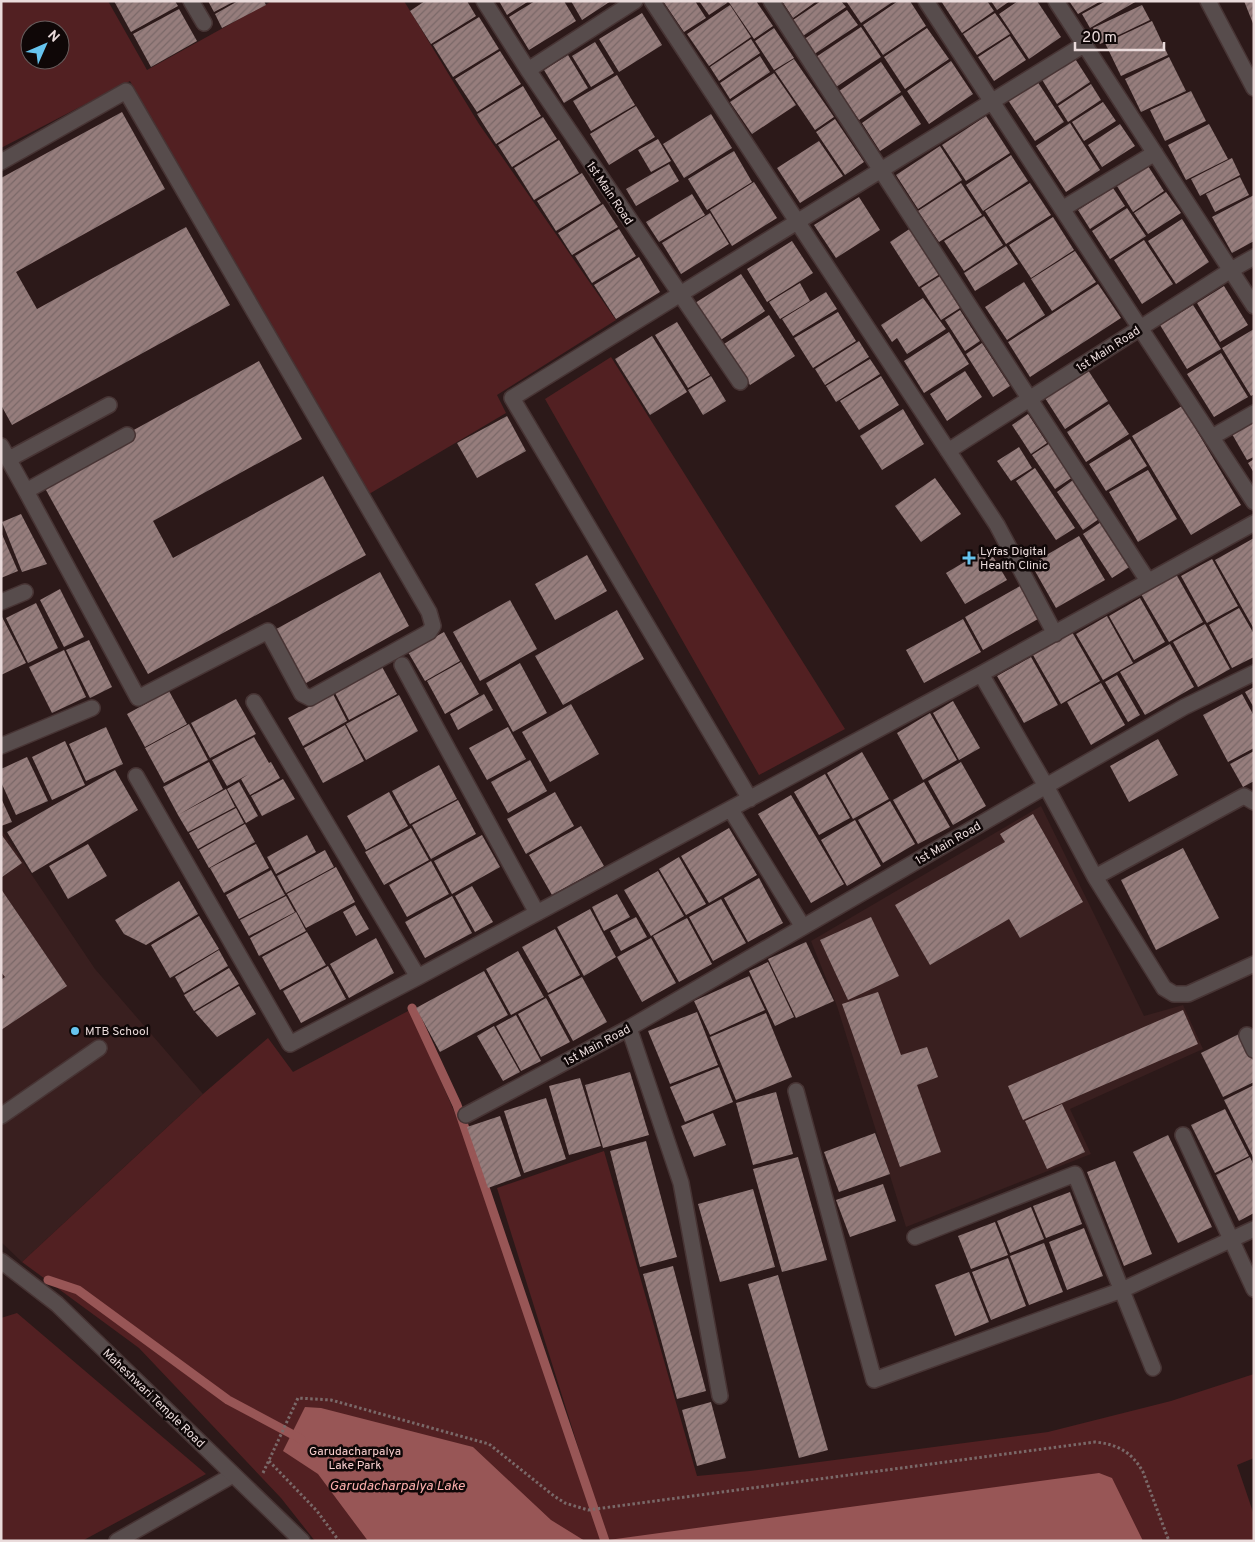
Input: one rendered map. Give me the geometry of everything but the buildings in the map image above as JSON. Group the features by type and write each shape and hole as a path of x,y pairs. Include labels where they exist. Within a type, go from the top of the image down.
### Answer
{"street":[{"path":"191,1 204,23"},
{"name":"1st Main Road","path":"484,1 528,70 740,382"},
{"path":"528,70 635,1"},
{"path":"652,1 997,525 1055,634"},
{"path":"771,1 1148,582"},
{"path":"926,1 1254,502"},
{"path":"1056,1 1254,306"},
{"path":"1208,1 1254,88"},
{"path":"750,799 512,398 1085,44"},
{"path":"1,162 126,91 429,612 433,626 429,632 310,698 302,694 268,631 138,698 1,446"},
{"path":"1062,208 1155,153"},
{"name":"1st Main Road","path":"948,451 1230,270 1254,257"},
{"path":"9,460 110,405"},
{"path":"1212,437 1254,413"},
{"path":"26,491 127,435"},
{"path":"136,776 290,1044 418,978 731,810 1055,634 1254,523"},
{"path":"1,602 25,592"},
{"path":"402,665 537,914"},
{"name":"1st Main Road","path":"466,1115 630,1028 1046,786 1184,708 1254,673"},
{"path":"982,674 1095,877 1164,988 1174,994 1188,994 1254,964"},
{"path":"254,702 418,978"},
{"path":"1,746 92,708"},
{"path":"1095,877 1244,796 1254,802"},
{"path":"731,810 803,927"},
{"path":"630,1028 681,1183 720,1396"},
{"path":"1247,1035 1254,1050"},
{"path":"1,1116 99,1048"},
{"path":"796,1091 874,1380 1122,1290 1254,1229"},
{"path":"1183,1134 1254,1289"},
{"path":"915,1237 1075,1174 1153,1368"},
{"name":"Maheshwari Temple Road","path":"1,1261 57,1304 302,1541"},
{"path":"117,1541 233,1475"}],"path":[{"path":"339,1541 317,1511 269,1461 298,1398 331,1400 489,1444 554,1496 576,1508 588,1510 1095,1442 1110,1444 1131,1455 1138,1463 1169,1541"}],"shaded area":[{"path":"1041,806 1144,1016 1183,1005 1203,1049 1070,1109 1091,1154 906,1227 837,1006 811,941"},
{"name":"MTB School","path":"1,829 95,969 203,1094 22,1262 1,1242"}],"green space":[{"path":"1,1 108,1 147,70 272,1 404,1 479,124 616,320 497,395 506,413 364,497 130,81 1,148"},
{"path":"611,357 845,729 759,775 545,399"},
{"name":"Garudacharpalya Lake Park","path":"410,1010 464,1134 581,1482 590,1485 497,1188 604,1151 697,1476 750,1471 1048,1432 1171,1401 1254,1374 1254,1458 1237,1465 1254,1515 1254,1541 315,1541 281,1498 139,1348 22,1262 203,1094 268,1038 293,1072"},
{"path":"17,1313 206,1474 82,1541 1,1541 1,1318"}],"water":[{"name":"Garudacharpalya Lake","path":"305,1407 321,1408 473,1447 551,1520 585,1541 368,1541 318,1474 283,1451"},
{"path":"1099,1473 1112,1478 1143,1541 601,1541"}],"waterway":[{"path":"412,1008 457,1105 605,1541"},
{"path":"48,1280 78,1290 228,1400 301,1439"}],"place":[{"name":"Lyfas Digital Health Clinic","path":"969,558"},
{"name":"MTB School","path":"75,1031"}]}
